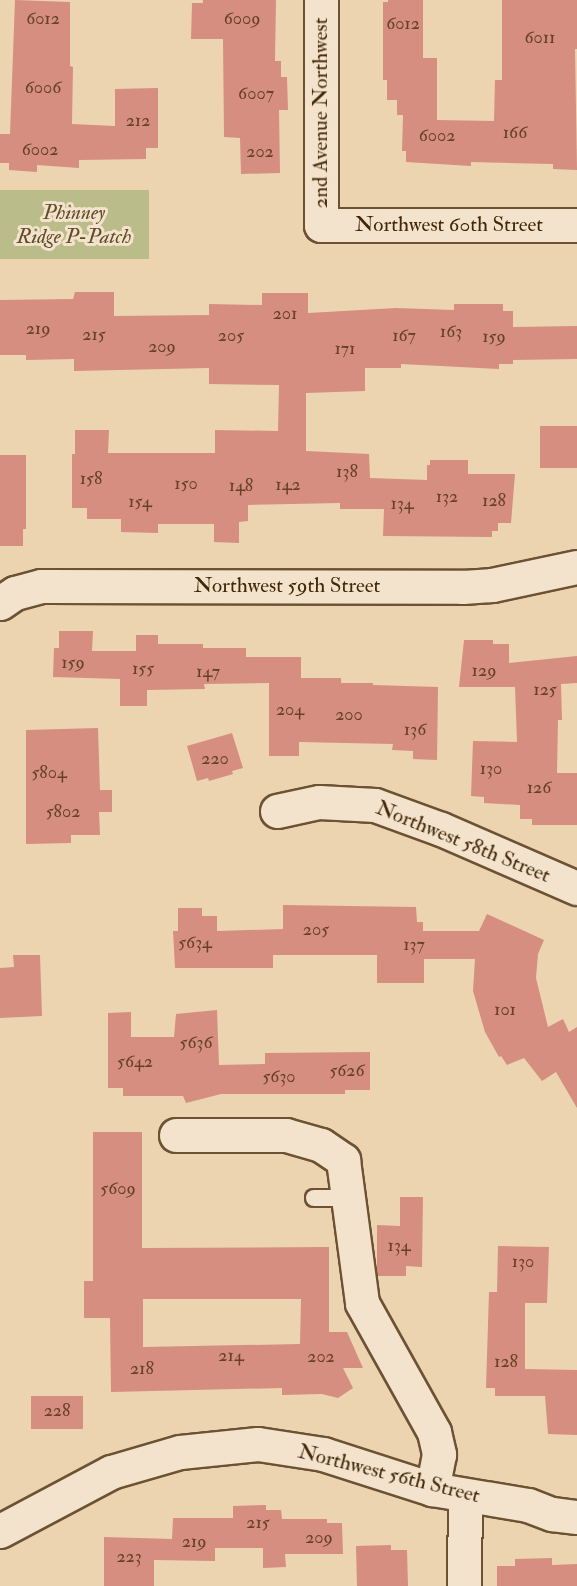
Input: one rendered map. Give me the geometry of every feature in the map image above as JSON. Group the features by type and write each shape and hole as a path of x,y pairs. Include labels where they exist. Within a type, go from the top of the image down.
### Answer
{"street":[{"name":"2nd Avenue Northwest","path":"321,0 321,225"},
{"name":"Northwest 60th Street","path":"321,225 577,225"},
{"name":"Northwest 59th Street","path":"0,603 15,593 41,586 463,587 508,582 577,567"},
{"name":"Northwest 58th Street","path":"277,811 319,802 375,805 441,829 577,888"},
{"path":"176,1135 286,1135 321,1144 344,1160 362,1303 435,1432 439,1454 432,1489"},
{"name":"Northwest 56th Street","path":"0,1531 111,1472 180,1452 258,1444 323,1454 432,1489 465,1496 528,1504 552,1514 577,1517"},
{"path":"464,1586 465,1496"}],"lane":[{"path":"314,1198 349,1198"}],"green space":[{"name":"Phinney Ridge P-Patch","path":"0,190 149,190 149,259 0,259"}],"building":[{"path":"15,0 70,2 70,66 73,67 72,124 115,126 115,89 158,88 158,148 146,148 146,159 79,160 79,168 37,165 37,172 9,170 9,163 0,163 0,134 10,134"},
{"path":"203,0 276,0 275,61 281,61 281,77 287,77 288,110 279,110 280,173 241,174 240,138 224,137 223,39 191,39 192,3 203,3"},
{"path":"388,0 423,0 423,58 437,58 437,120 494,121 495,80 502,80 502,0 577,0 577,49 575,49 577,170 553,169 553,164 471,162 471,166 406,162 406,151 402,151 403,115 397,115 397,100 387,100 387,80 383,80 383,2 388,2"},
{"path":"75,292 114,292 114,316 209,315 209,304 262,305 262,293 308,293 308,313 396,308 454,310 454,304 503,304 503,311 513,311 513,327 577,326 577,359 513,360 513,364 499,364 499,369 401,364 401,368 365,368 365,391 306,393 306,451 369,454 370,478 427,480 427,465 430,465 430,460 468,460 468,474 515,474 511,523 498,523 498,531 492,531 492,537 383,536 384,509 340,509 340,503 248,505 248,521 239,522 239,543 214,542 214,524 158,524 158,533 121,532 121,519 87,519 87,508 72,508 72,454 75,454 75,430 109,430 108,453 215,453 215,430 278,431 279,385 209,384 209,368 74,371 74,359 26,360 26,355 0,355 0,300 73,299"},
{"path":"540,426 577,426 577,468 540,468"},
{"path":"0,455 26,455 26,529 23,529 23,546 0,546"},
{"path":"59,631 93,631 92,651 136,651 136,635 158,635 158,644 203,644 203,648 246,648 246,657 301,657 301,678 341,678 341,683 438,687 437,760 413,759 413,751 392,750 393,744 299,742 299,756 269,756 269,683 204,684 205,689 147,690 147,706 120,706 120,679 53,677 54,648 59,648"},
{"path":"464,640 493,640 493,644 509,644 509,663 577,656 577,683 561,684 562,720 558,720 557,773 577,773 577,825 532,825 532,819 520,819 520,805 484,803 484,797 471,796 473,741 517,742 515,687 459,687"},
{"path":"98,728 100,790 112,790 112,812 99,812 100,835 71,835 71,843 26,844 26,730"},
{"path":"232,733 243,768 232,771 233,774 209,781 208,778 197,781 187,746"},
{"path":"283,905 416,907 417,922 423,922 423,931 479,931 487,914 544,940 538,954 536,978 548,1027 563,1019 569,1032 577,1027 577,1108 556,1072 542,1081 524,1058 507,1065 501,1056 499,1057 485,1032 473,991 475,959 424,959 424,983 377,983 377,955 273,955 273,968 175,968 173,931 178,931 178,908 202,908 202,916 217,916 217,931 283,929"},
{"path":"13,955 40,955 42,1016 0,1018 0,968 14,967"},
{"path":"217,1010 219,1065 265,1064 265,1053 370,1052 370,1090 345,1090 345,1094 221,1094 186,1103 183,1096 123,1096 123,1088 108,1088 108,1013 131,1012 131,1037 174,1037 176,1014"},
{"path":"93,1132 142,1132 142,1248 329,1247 329,1332 347,1332 363,1368 343,1368 353,1388 338,1398 322,1394 282,1395 282,1388 111,1392 110,1318 84,1318 84,1281 93,1281","holes":["143,1299 301,1299 300,1344 143,1347"]},
{"path":"400,1197 423,1197 422,1267 406,1266 406,1276 377,1276 377,1225 400,1226"},
{"path":"498,1246 549,1247 547,1303 525,1303 525,1369 577,1370 577,1435 548,1434 545,1396 495,1396 495,1388 486,1388 489,1292 497,1292"},
{"path":"31,1396 83,1396 83,1429 31,1429"},
{"path":"266,1505 266,1510 281,1510 282,1519 327,1519 327,1523 342,1523 343,1554 285,1554 286,1567 263,1568 263,1548 215,1548 215,1561 154,1560 154,1586 104,1586 104,1537 172,1539 173,1518 233,1518 233,1506"},
{"path":"391,1545 391,1550 407,1550 408,1586 357,1586 356,1546"},
{"path":"552,1558 552,1565 577,1564 577,1586 497,1586 497,1566 515,1566 515,1559"}]}
